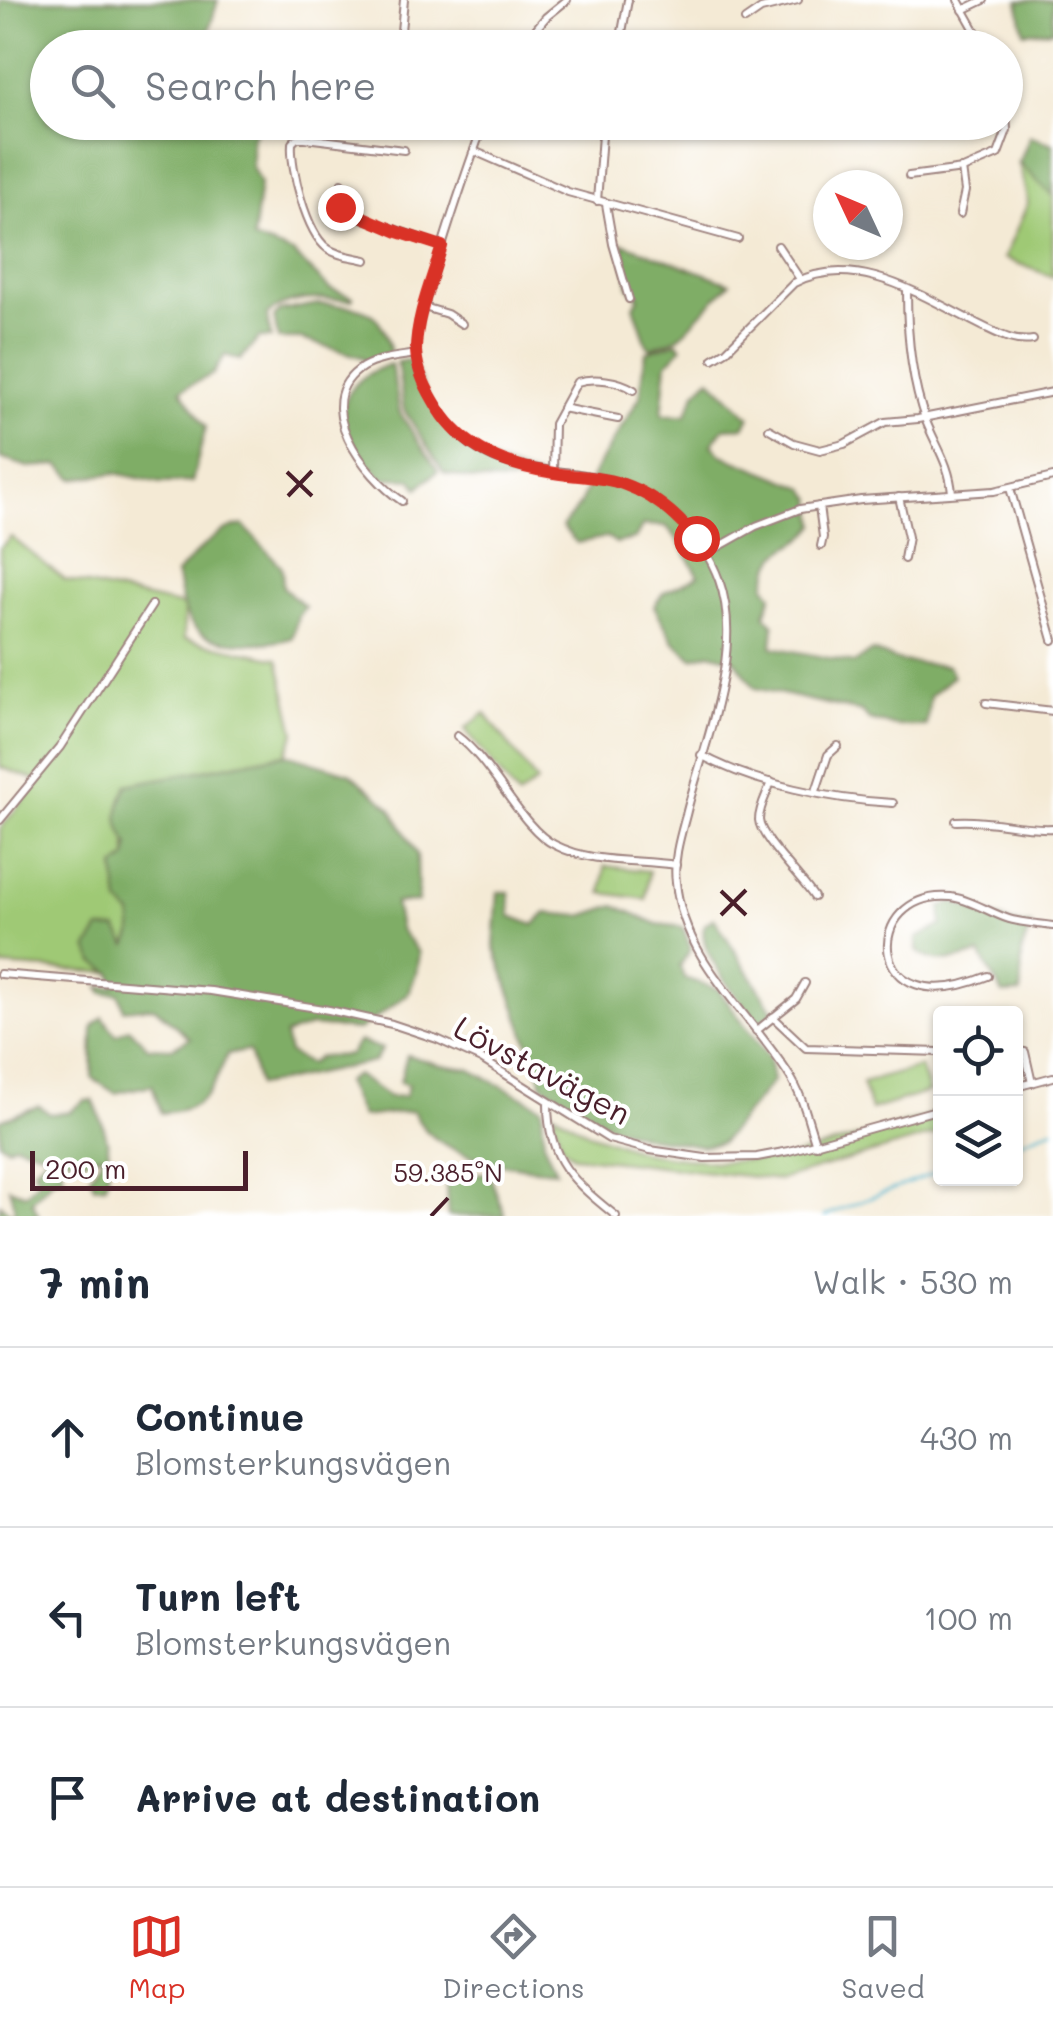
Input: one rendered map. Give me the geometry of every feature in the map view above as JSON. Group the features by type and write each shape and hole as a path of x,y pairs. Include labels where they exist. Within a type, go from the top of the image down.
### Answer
{"street":[{"path":"401,30 404,0"},
{"path":"535,30 567,0"},
{"path":"622,30 628,0"},
{"path":"745,20 761,9 798,0"},
{"path":"958,0 975,30"},
{"path":"963,10 984,0"},
{"path":"295,140 291,165 322,243 334,252 366,260"},
{"path":"321,140 404,150"},
{"path":"478,140 424,307 416,354 429,393 445,419 467,442 509,463 600,478 637,490 669,510 706,554 724,598 726,660 677,849 676,882 694,944 794,1083 816,1145"},
{"path":"597,201 602,140"},
{"path":"909,176 962,169 998,154 1003,140"},
{"path":"474,151 568,192 738,239"},
{"path":"960,214 965,191 962,169"},
{"path":"342,183 337,197 343,210 442,246"},
{"path":"606,204 629,299"},
{"path":"778,246 800,280"},
{"path":"712,360 800,280 839,273 864,273 1009,339 1033,340"},
{"path":"908,290 910,338 925,418 946,458 952,493"},
{"path":"424,307 447,314 462,324"},
{"path":"402,501 386,491 342,432 340,403 344,390 362,368 416,354"},
{"path":"553,473 554,424 571,389 580,380 620,383 634,390"},
{"path":"769,428 794,443 820,450 844,444 886,422 1053,392"},
{"path":"562,408 618,418"},
{"path":"706,554 772,518 820,506 1010,488 1053,478"},
{"path":"1010,488 1053,640"},
{"path":"900,497 908,537 904,558"},
{"path":"820,506 824,537 821,546"},
{"path":"0,820 60,746 152,605"},
{"path":"986,703 1053,711"},
{"path":"457,736 473,747 537,831 554,845 597,858 676,864"},
{"path":"816,791 828,756 838,746"},
{"path":"702,756 771,782 892,802"},
{"path":"771,782 759,816 762,830 814,897"},
{"path":"956,821 1027,830 1053,828"},
{"path":"988,976 951,987 928,987 904,980 890,964 886,938 889,930 913,907 953,897 1012,920 1052,926"},
{"name":"Lövstavägen","path":"0,974 212,991 366,1018 437,1039 481,1059 609,1138 650,1150 705,1158 757,1157 816,1145 933,1111"},
{"path":"756,1030 796,998 805,982"},
{"path":"774,1017 806,1048 933,1052"},
{"path":"1023,1052 1028,1057 1032,1083"},
{"path":"1023,1086 1053,1077"},
{"path":"548,1103 550,1138 563,1166 588,1194 616,1216"}],"green space":[{"path":"0,0 218,0 209,30 30,30 30,140 252,140 252,167 260,183 253,239 293,253 330,289 353,297 352,300 285,304 267,315 271,338 259,338 240,360 225,355 213,374 181,390 206,427 192,482 161,483 115,473 74,479 59,465 28,467 0,458"},
{"path":"1053,0 1053,30 1024,32 1018,1"},
{"path":"1030,136 1053,144 1053,196 1019,163"},
{"path":"1019,163 1053,194 1053,277 1004,258 1028,203"},
{"path":"622,243 730,283 678,338 651,348 634,306 639,297 629,287"},
{"path":"318,304 368,312 382,326 391,354 365,362 364,358 301,339 278,339 274,317 280,311"},
{"path":"677,342 682,347 667,363 662,415 686,415 696,392 710,378 750,417 744,427 724,428 712,444 722,455 805,488 813,499 816,525 780,553 769,570 765,585 772,595 765,615 774,625 772,647 854,663 872,651 903,662 948,666 953,676 930,696 926,726 896,726 869,720 862,712 755,688 735,660 710,653 693,658 674,642 654,606 664,592 699,576 666,526 643,525 635,539 616,543 607,537 577,543 562,527 579,506 595,470 640,397 646,352"},
{"path":"397,362 414,363 433,409 459,439 493,461 539,478 491,482 444,473 404,410"},
{"path":"391,364 400,413 438,471 418,488 411,479 381,478 351,440 344,421 343,409 352,389 369,374"},
{"path":"243,525 282,567 283,587 305,607 292,638 255,643 226,641 201,633 186,615 176,574 215,537"},
{"path":"11,537 65,580 184,606 184,639 278,659 295,733 286,754 127,785 127,858 115,868 133,930 124,947 94,962 112,973 0,966 0,829 39,781 0,767 0,548"},
{"path":"485,713 537,782 518,797 465,729"},
{"path":"286,754 350,773 391,808 417,854 418,902 395,903 400,929 419,953 416,974 407,995 359,1030 311,1026 285,1035 289,1053 309,1064 319,1057 349,1055 359,1041 382,1049 374,1062 258,1086 249,1051 228,1054 205,1097 189,1108 161,1113 152,1085 115,1093 92,1078 93,1026 103,1017 116,1035 129,1028 148,1047 172,1048 190,1038 154,1007 124,1010 119,994 103,993 99,987 115,987 112,973 94,962 88,948 100,929 117,929 127,945 132,935 132,915 119,903 115,867 127,858 129,845 119,822 127,785"},
{"path":"605,866 649,871 646,899 602,893"},
{"path":"498,892 509,892 511,916 534,925 546,913 582,916 615,905 657,924 683,927 691,949 680,966 684,978 718,989 769,1058 773,1081 721,1143 702,1146 608,1125 543,1085 494,946"},
{"path":"953,902 1012,923 1031,925 1022,950 1021,993 1003,994 980,954 939,961 917,951 917,938 942,925 941,907"},
{"path":"714,918 774,1012 761,1021 753,1018 706,948 704,925"},
{"path":"407,1055 469,1069 542,1107 544,1144 556,1171 497,1163 455,1150 423,1127 413,1111 361,1117 345,1082 356,1075 389,1097 405,1096 408,1085 400,1082"},
{"path":"920,1067 929,1092 871,1110 862,1083"},
{"path":"93,1100 107,1142 106,1185 94,1186 90,1176 104,1155 81,1163 66,1157 59,1162 64,1177 54,1178 32,1201 39,1216 0,1215 0,1204 11,1213 15,1210 9,1188 26,1194 39,1179 33,1170 48,1154 15,1144 7,1147 0,1142 0,1120 39,1106 50,1114 70,1112 84,1101"},
{"path":"552,1111 589,1133 646,1153 716,1162 787,1158 933,1115 933,1135 779,1180 574,1156 562,1146"},
{"path":"489,1173 505,1216 448,1216 445,1174"}],"waterway":[{"path":"1023,1140 1053,1129"},
{"path":"824,1216 933,1174"}],"route":[{"path":"340,207 442,246 417,331 416,354 429,393 445,419 467,442 509,463 600,478 637,490 669,510 696,538"}]}
